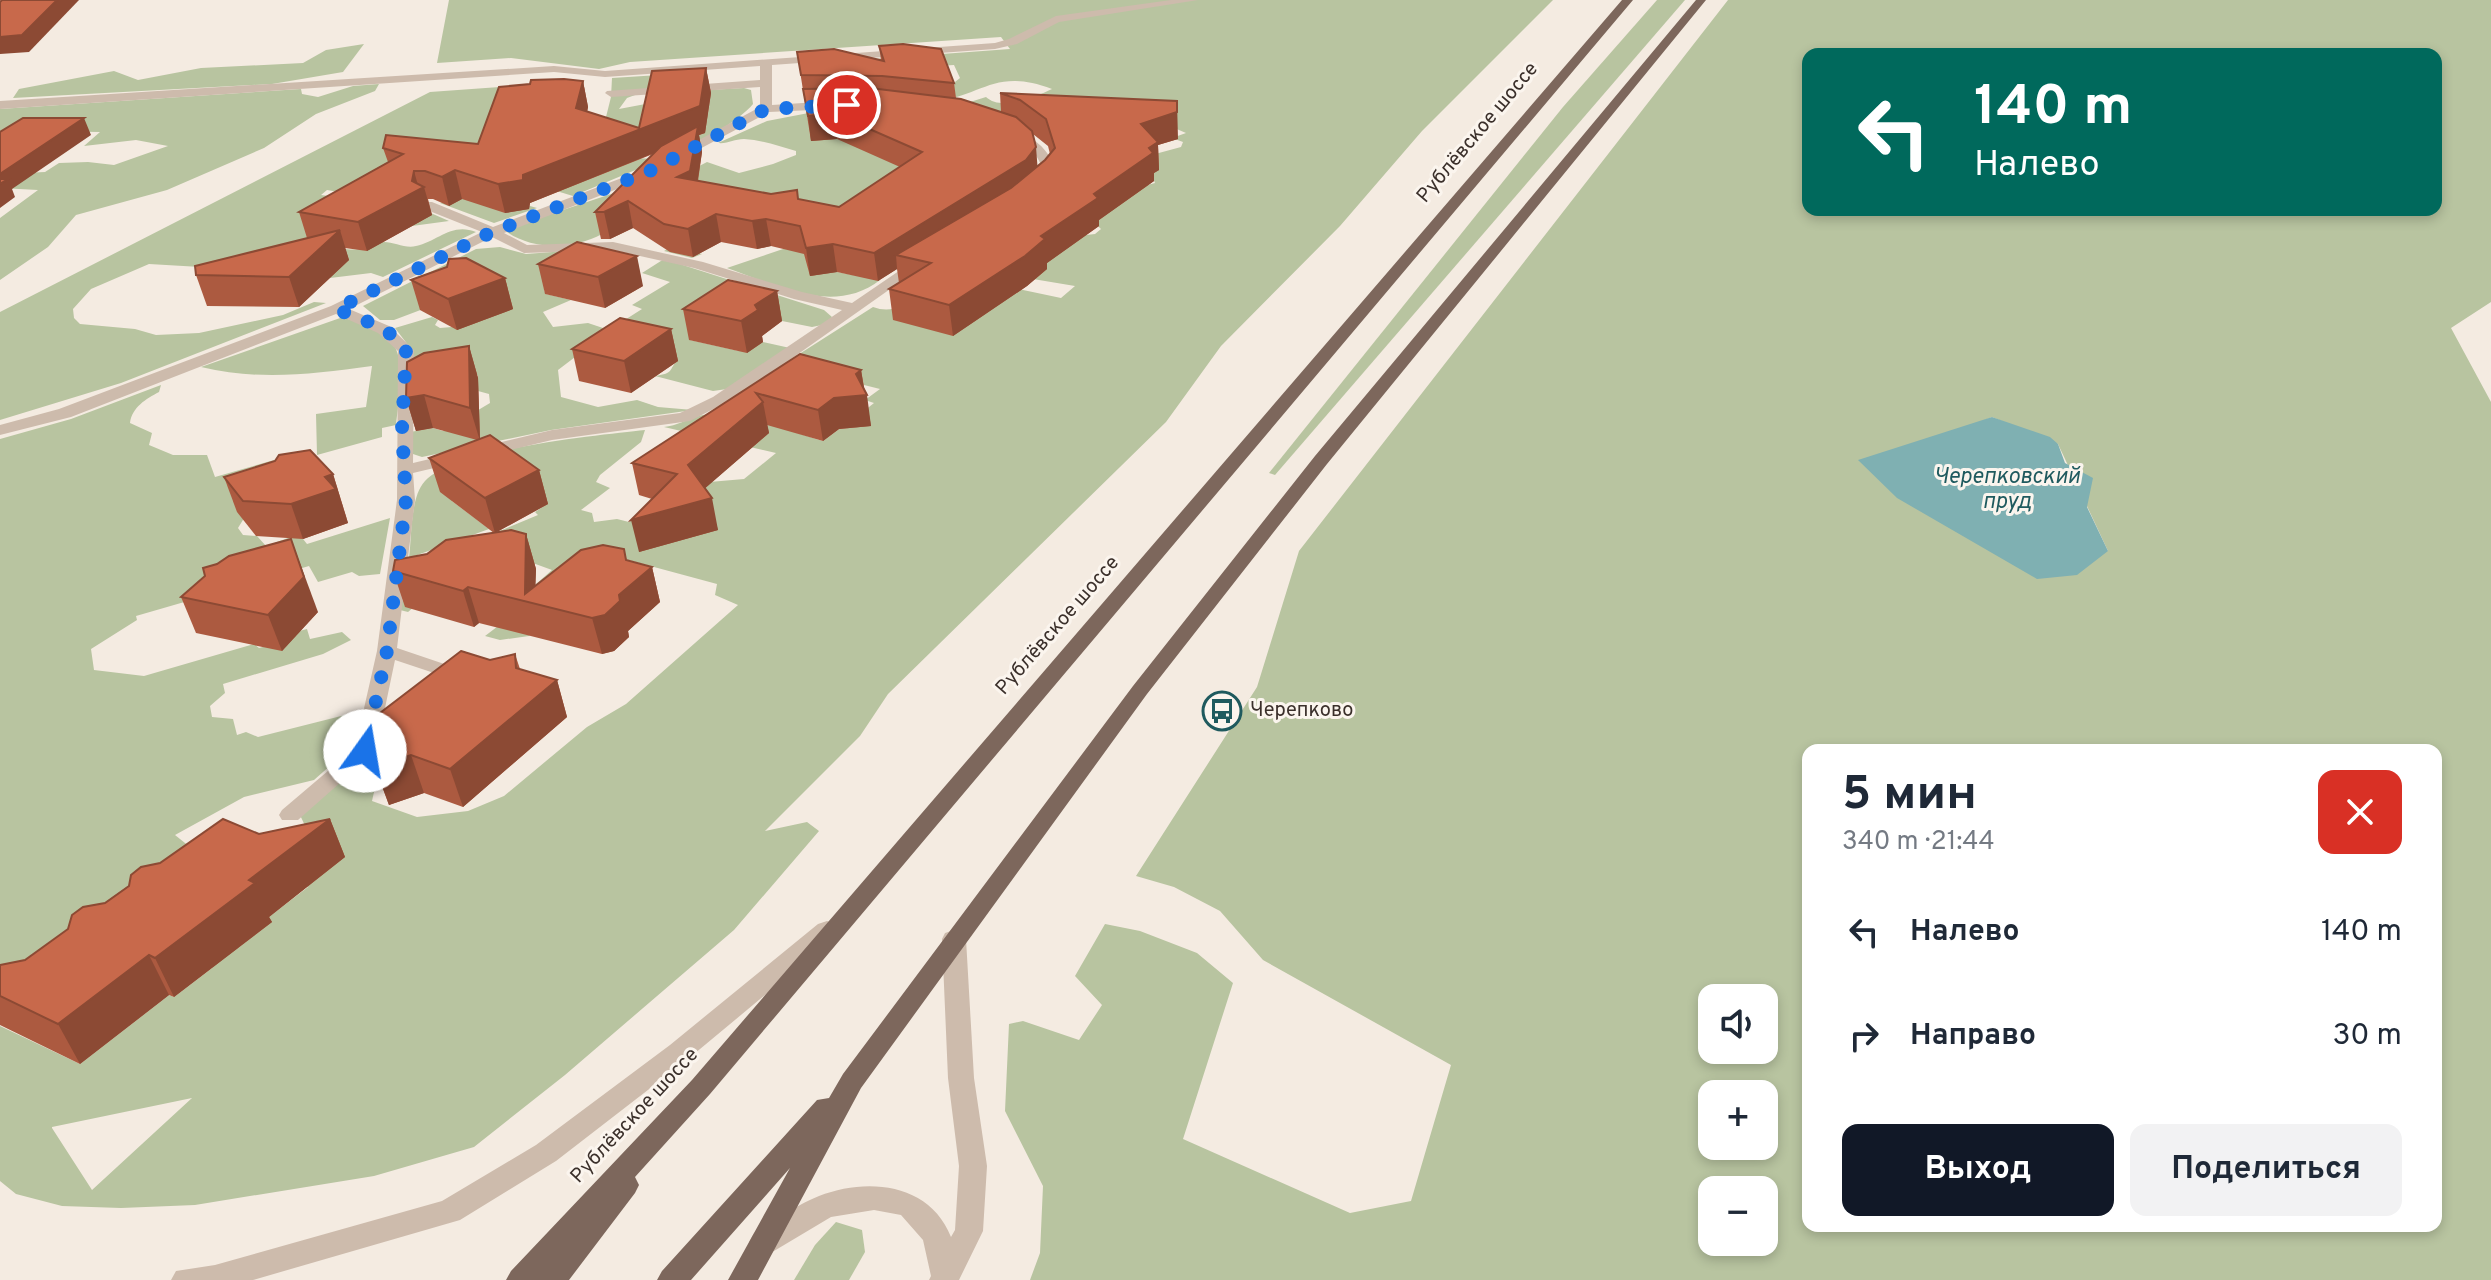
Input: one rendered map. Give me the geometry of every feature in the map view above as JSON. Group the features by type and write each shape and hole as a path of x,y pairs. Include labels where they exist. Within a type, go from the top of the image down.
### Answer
{"main road":[{"name":"Рублёвское шоссе","path":"521,1280 701,1087 1628,0"},
{"path":"672,1280 852,1081 1140,690 1311,472 1701,0"},
{"path":"743,1280 852,1081"},
{"path":"552,1280 701,1087"}],"street":[{"path":"0,105 554,69 605,74 995,46 1013,42 1056,19 1193,0"},
{"path":"766,62 766,109"},
{"path":"611,93 768,83"},
{"path":"0,430 65,413 336,309 490,233 638,177 766,109 847,105"},
{"path":"1001,128 1032,142 1048,163 1046,181 1035,191"},
{"path":"427,205 483,227 524,249 613,246 658,255 799,296 854,308"},
{"path":"404,470 552,435 684,417 719,400 908,269 931,258"},
{"path":"290,815 365,751 387,651 406,500 406,350 397,338 376,325 336,309"},
{"path":"387,651 455,674"},
{"path":"186,1280 215,1278 450,1211 546,1153 679,1052 855,907"},
{"path":"945,1278 969,1231 973,1166 961,1078 954,939"},
{"path":"763,1243 825,1206 874,1198 909,1204 936,1235 945,1278"}],"green space":[{"path":"449,0 1553,0 1422,131 1340,226 1221,346 1166,422 888,694 860,736 765,831 807,822 819,831 734,930 565,1075 474,1147 374,1176 195,1205 121,1208 62,1206 16,1194 0,1181 0,1026 80,1064 169,995 174,997 212,968 232,946 238,948 271,922 266,919 308,887 307,830 300,815 349,774 376,783 372,801 417,817 468,811 504,796 587,727 626,704 738,605 715,595 717,584 617,557 529,636 500,640 485,636 523,607 527,592 552,570 530,562 415,606 408,612 392,608 495,533 538,515 535,512 547,504 452,501 489,529 409,558 414,507 425,481 465,460 495,452 645,430 641,442 600,475 596,482 610,488 581,510 592,513 594,522 617,519 629,522 698,483 744,479 776,453 664,427 699,416 727,415 823,441 839,429 856,427 864,411 874,403 865,400 880,389 848,381 727,400 873,307 893,309 903,306 943,273 1061,298 1075,286 1027,278 1078,236 1095,234 1101,229 1095,223 1140,187 1155,183 1144,157 1181,147 1183,142 1172,138 1186,133 1165,124 997,118 954,107 986,97 1000,103 1018,102 1052,89 1032,83 1002,82 930,102 960,78 954,65 921,67 860,60 1010,49 1001,37 630,62 599,69 511,58 437,63","holes":["192,1098 92,1190 52,1127"]},
{"path":"1657,0 1685,0 1275,475 1269,473 1563,107"},
{"path":"1728,0 2491,0 2491,302 2451,328 2491,402 2491,1280 1030,1280 1040,1253 1043,1186 1005,1111 1009,1024 1023,1021 1079,1040 1102,1005 1075,976 1105,924 1140,931 1197,953 1233,983 1183,1139 1350,1213 1411,1201 1451,1065 1263,960 1220,911 1174,887 1136,876 1257,687 1299,551","holes":["1992,417 2058,444 2108,551 1968,427"]},
{"path":"364,44 343,72 272,84 13,98 19,89 114,71 138,80 201,68 303,63 326,50"},
{"path":"675,74 675,80 627,98 619,109 656,102 654,117 708,113 710,98 691,91 744,88 751,90 753,104 704,140 673,153 630,158 662,159 573,196 540,186 519,210 530,206 537,208 494,223 440,203 457,198 362,196 327,190 321,195 417,207 449,221 412,226 340,248 360,249 384,242 412,247 460,229 476,232 383,277 371,273 330,278 149,264 91,289 73,309 74,318 80,324 135,329 156,335 199,333 283,315 314,302 326,303 121,383 0,420 0,312 430,92 513,86 603,129 612,78"},
{"path":"379,84 375,91 316,114 264,148 167,190 76,215 48,247 0,280 0,218 38,190 0,188 24,173 45,172 59,163 114,165 168,146 136,140 84,146 100,132 32,131 0,138 0,109 301,89 302,94 318,97 353,86"},
{"path":"819,111 820,140 838,138 906,164 837,272 880,280 862,291 844,296 805,294 727,268 783,249 809,225 677,249 702,254 692,258 664,251 729,214 724,208 602,234 567,245 542,245 507,232 530,221 623,190 682,175 707,162 739,173 773,164 796,155 796,151 751,140 718,143 767,121"},
{"path":"500,247 526,254 579,250 553,285 544,290 546,294 571,300 543,312 553,327 588,323 609,330 642,309 632,305 670,282 642,273 664,259 824,310 832,317 827,324 812,327 782,321 690,340 739,351 763,342 790,348 727,389 713,391 655,376 668,372 677,361 579,354 558,370 561,397 598,407 637,400 658,407 693,410 551,430 422,457 413,454 410,432 433,428 443,431 490,403 489,394 478,391 478,375 411,385 411,349 395,328 432,317 438,320 435,325 440,328 452,327 455,297 394,320 380,320 363,306 476,249"},
{"path":"343,317 384,335 397,352 400,390 396,425 382,428 382,437 317,455 316,414 366,407 372,366 307,374 265,375 201,367"},
{"path":"161,385 159,392 137,408 131,417 130,423 152,433 149,445 173,455 207,455 215,477 281,458 238,528 243,535 257,536 266,546 299,534 307,544 390,518 380,574 359,576 352,572 318,582 309,566 136,616 137,620 91,649 94,670 144,676 254,644 259,648 274,644 277,637 307,629 310,639 342,632 351,640 323,654 223,684 225,693 210,706 212,717 233,719 237,735 246,732 258,737 361,711 359,740 314,780 244,797 175,835 195,851 0,1009 0,439 71,419"},
{"path":"836,1222 862,1230 865,1252 849,1280 794,1280 815,1245"}],"water":[{"name":"Черепковский пруд","path":"1992,417 2050,437 2058,444 2065,463 2093,478 2087,507 2108,551 2077,575 2037,579 1897,498 1858,460"}],"building":[{"path":"2,0 57,0 22,35 0,37"},
{"path":"903,44 941,49 954,83 882,76 801,75 797,52 834,49 884,61 879,46"},
{"path":"706,68 700,106 523,175 523,180 498,184 455,170 442,177 414,171 412,181 424,187 358,222 299,212 403,154 383,148 386,135 478,144 499,87 530,84 531,80 583,81 576,108 639,128 652,71"},
{"path":"870,88 961,99 1016,117 1032,131 1036,147 1026,160 874,253 833,244 806,248 800,226 766,219 752,221 716,214 688,229 664,224 628,201 604,212 595,212 661,146 698,126 690,171 677,177 771,194 797,190 798,199 839,207 922,152 833,113 808,116 803,89"},
{"path":"1000,93 1177,101 1177,112 1141,124 1158,142 1149,148 1153,153 1094,194 1098,198 1041,236 1045,239 1025,256 949,305 889,289 931,263 896,255 1011,188 1055,148 1046,119 1020,100"},
{"path":"23,118 84,118 0,174 0,132"},
{"path":"340,230 289,277 196,275 195,266"},
{"path":"577,242 637,256 598,277 538,264"},
{"path":"466,258 505,278 448,299 411,280 447,267 449,259"},
{"path":"728,280 777,291 755,305 758,310 741,321 683,309"},
{"path":"620,318 671,329 624,361 572,349"},
{"path":"469,346 470,408 424,395 406,398 407,362 424,353"},
{"path":"800,354 861,370 856,374 867,395 834,398 818,410 756,393 763,402 688,465 712,498 631,520 677,474 632,463"},
{"path":"490,435 539,470 485,498 429,458"},
{"path":"310,450 333,474 325,477 336,489 291,504 243,501 224,477 275,461 279,455"},
{"path":"511,530 526,534 525,594 581,550 603,545 624,549 626,560 652,567 619,595 620,601 605,615 592,618 468,587 463,591 393,571 395,560 427,554 446,540"},
{"path":"291,539 304,577 268,615 181,597 205,576 203,568 229,556"},
{"path":"461,651 490,660 515,654 516,668 557,680 450,769 411,755 375,767 381,746 350,736"},
{"path":"223,819 259,834 330,819 249,880 255,883 155,958 149,955 58,1024 0,996 0,965 25,960 68,929 72,915 83,907 105,903 129,886 131,875 141,867 160,863"}],"place":[{"name":"Черепково","path":"1222,711"}],"route":[{"path":"365,751 387,651 406,500 402,429 406,350 397,338 376,325 336,309 490,233 648,172 766,109 847,105"}]}
